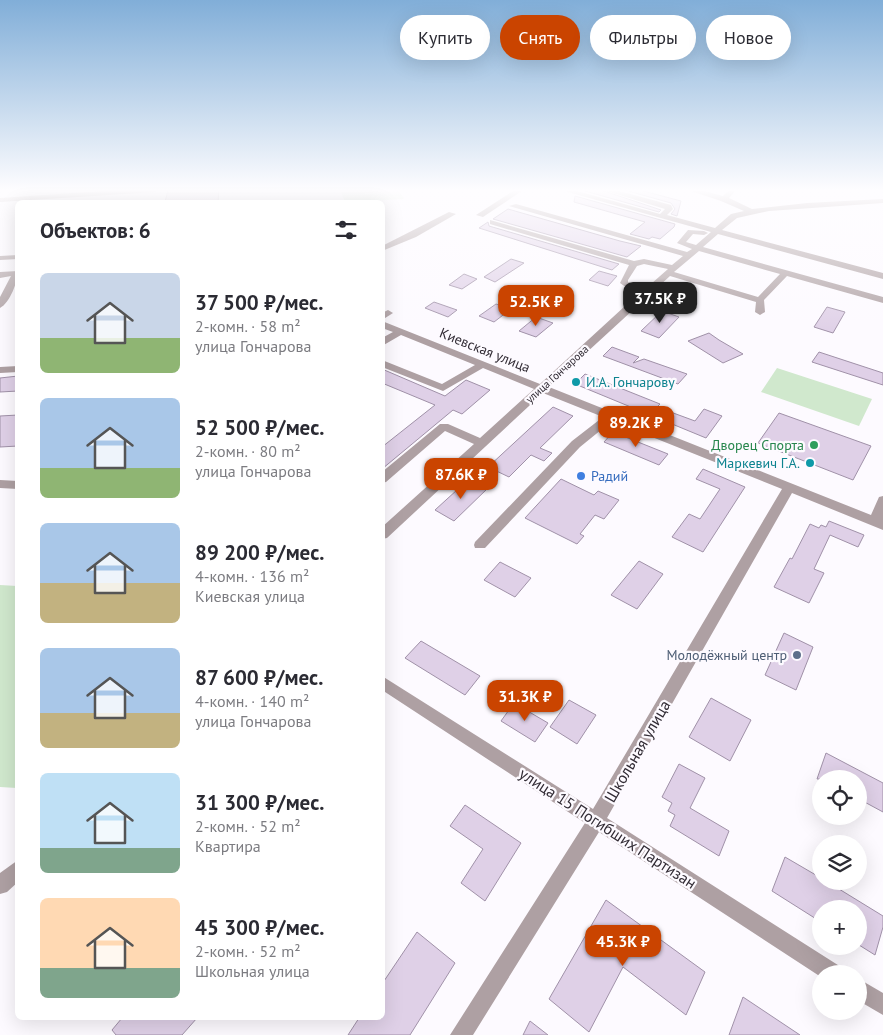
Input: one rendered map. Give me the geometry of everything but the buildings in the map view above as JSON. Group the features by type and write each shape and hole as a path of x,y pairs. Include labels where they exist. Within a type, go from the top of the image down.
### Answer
{"street":[{"path":"385,248 408,237"},
{"path":"544,237 634,264 644,261 760,300"},
{"path":"635,237 785,273 883,300"},
{"path":"685,237 681,241 692,252"},
{"name":"улица Гончарова","path":"385,532 670,270 708,237"},
{"path":"730,237 883,276"},
{"path":"0,258 15,257"},
{"path":"634,264 624,283 643,295"},
{"path":"0,274 15,273"},
{"path":"760,312 760,300 785,273"},
{"path":"0,305 15,277"},
{"name":"Киевская улица","path":"385,325 879,524"},
{"path":"385,341 400,331"},
{"path":"385,364 443,388 482,365"},
{"path":"0,370 15,369"},
{"path":"480,545 576,444 610,417"},
{"path":"385,476 444,426 481,443"},
{"path":"0,484 15,486"},
{"name":"Школьная улица","path":"461,1035 596,821 789,487"},
{"path":"879,524 883,500"},
{"name":"улица 15 Погибших Партизан","path":"385,684 820,965"},
{"path":"0,885 15,872"},
{"path":"867,994 883,1005"}],"green space":[{"path":"777,368 872,399 859,426 761,392"},
{"path":"0,585 15,586 15,788 0,787"}],"place":[{"name":"И.А. Гончарову","path":"576,382"},
{"name":"Дворец Спорта","path":"814,445"},
{"name":"Маркевич Г.А.","path":"810,463"},
{"name":"Радий","path":"581,476"},
{"name":"Молодёжный центр","path":"797,655"}]}
